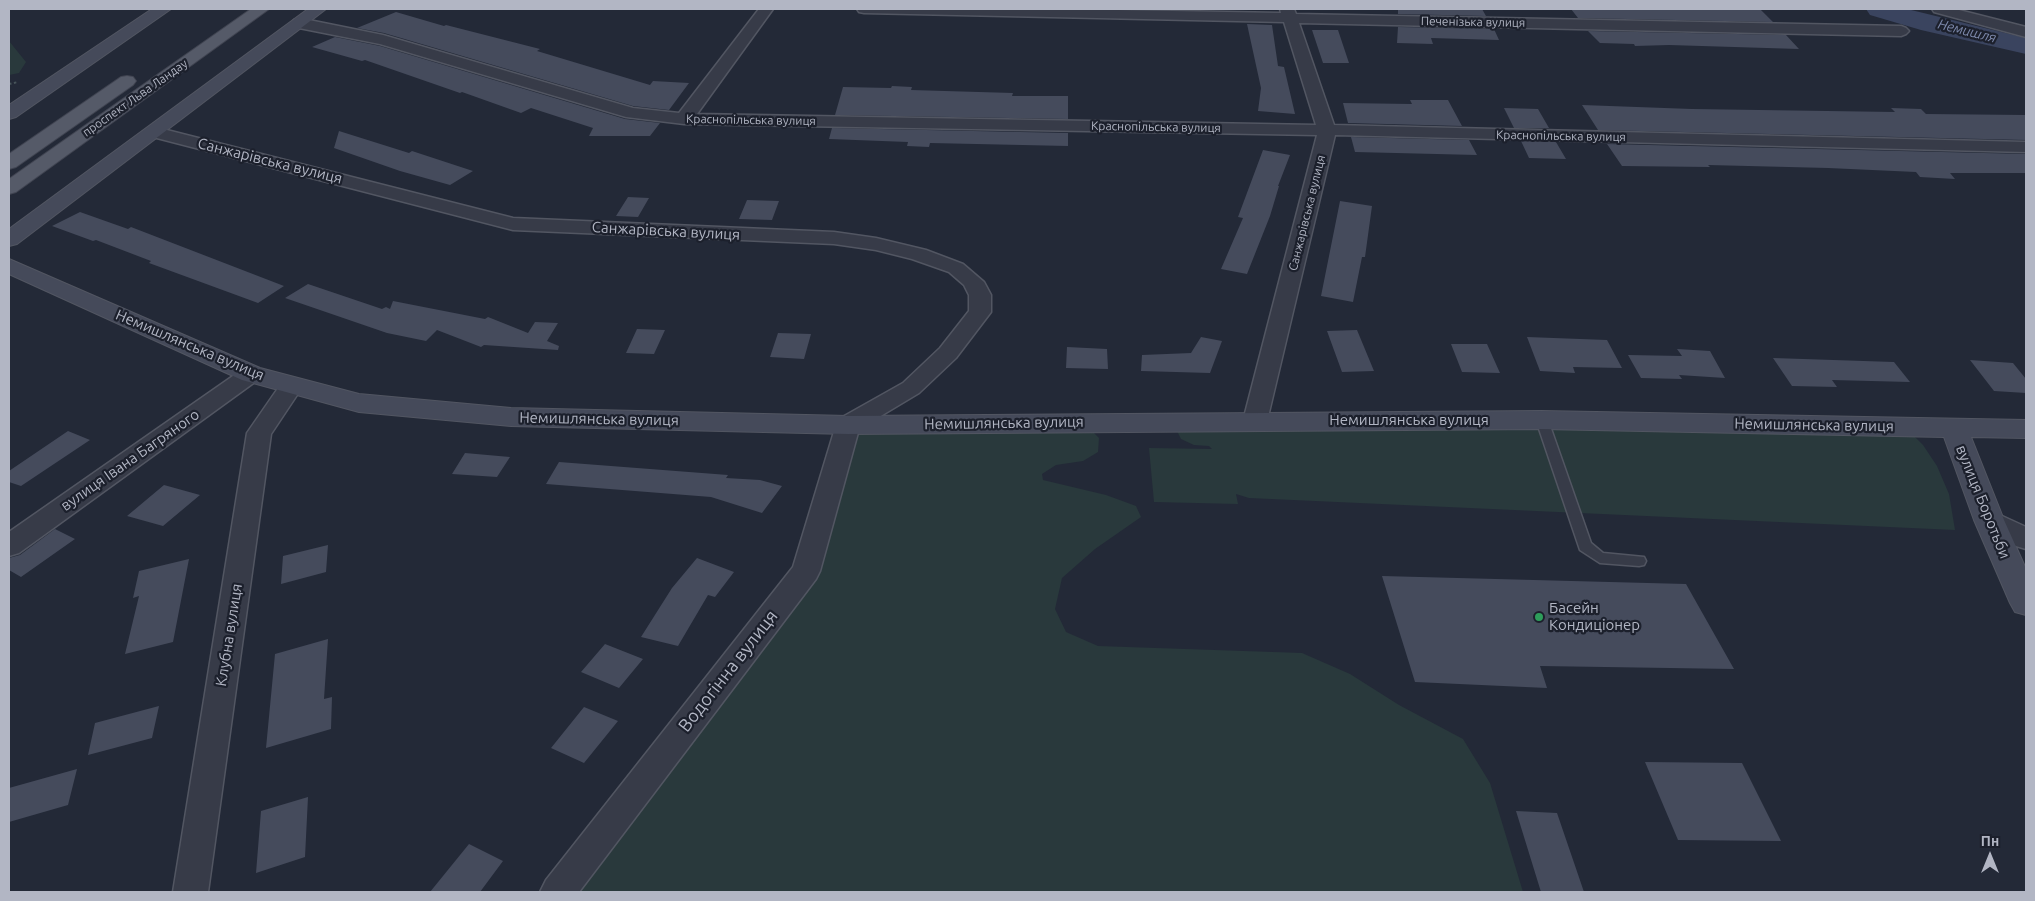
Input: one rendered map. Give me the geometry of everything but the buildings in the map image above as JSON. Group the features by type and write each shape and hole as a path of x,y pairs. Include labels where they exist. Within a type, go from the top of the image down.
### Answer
{"main road":[{"name":"проспект Льва Ландау","path":"9,188 261,9"},
{"name":"проспект Льва Ландау","path":"9,162 144,69"}],"street":[{"path":"9,113 162,9"},
{"path":"9,239 318,9"},
{"path":"684,118 766,9"},
{"name":"Печенізька вулиця","path":"864,9 1288,13 1713,28 1901,31"},
{"path":"1939,9 2026,32"},
{"path":"1288,13 1328,130"},
{"path":"1701,15 1713,28"},
{"name":"Краснопільська вулиця","path":"299,23 383,40 632,113 684,118 1328,130 2026,147"},
{"name":"Санжарівська вулиця","path":"1256,420 1328,130"},
{"name":"Санжарівська вулиця","path":"155,132 514,224 834,238 876,244 919,254 956,268 973,282 980,295 980,312 948,353 911,388 848,425"},
{"name":"Немишлянська вулиця","path":"9,266 251,374 359,403 511,417 848,425 1256,420 1542,420 2026,430"},
{"name":"вулиця Івана Багряного","path":"9,546 251,374"},
{"name":"Клубна вулиця","path":"190,892 259,433 292,386"},
{"name":"Водогінна вулиця","path":"558,892 806,570 848,425"},
{"name":"вулиця Боротьби","path":"1954,428 1988,520 2026,603"},
{"path":"1988,520 2026,539"}],"lane":[{"path":"1542,420 1585,546 1600,558 1639,560"}],"shaded area":[{"path":"9,41 26,62 19,73 9,75"},
{"path":"1083,422 1099,438 1098,452 1083,461 1056,465 1042,474 1043,480 1106,495 1136,506 1141,517 1095,549 1062,578 1055,609 1066,632 1098,646 1302,653 1350,674 1399,705 1463,739 1490,783 1523,892 558,892 806,571 848,425"},
{"path":"1905,427 1923,445 1937,466 1949,494 1955,530 1249,498 1236,494 1238,504 1154,502 1149,448 1212,449 1209,446 1194,445 1181,439 1177,431"}],"waterway":[{"name":"Немишля","path":"1879,9 1931,24 2026,46"}],"place":[{"name":"Басейн Кондиціонер","path":"1539,617"}]}
